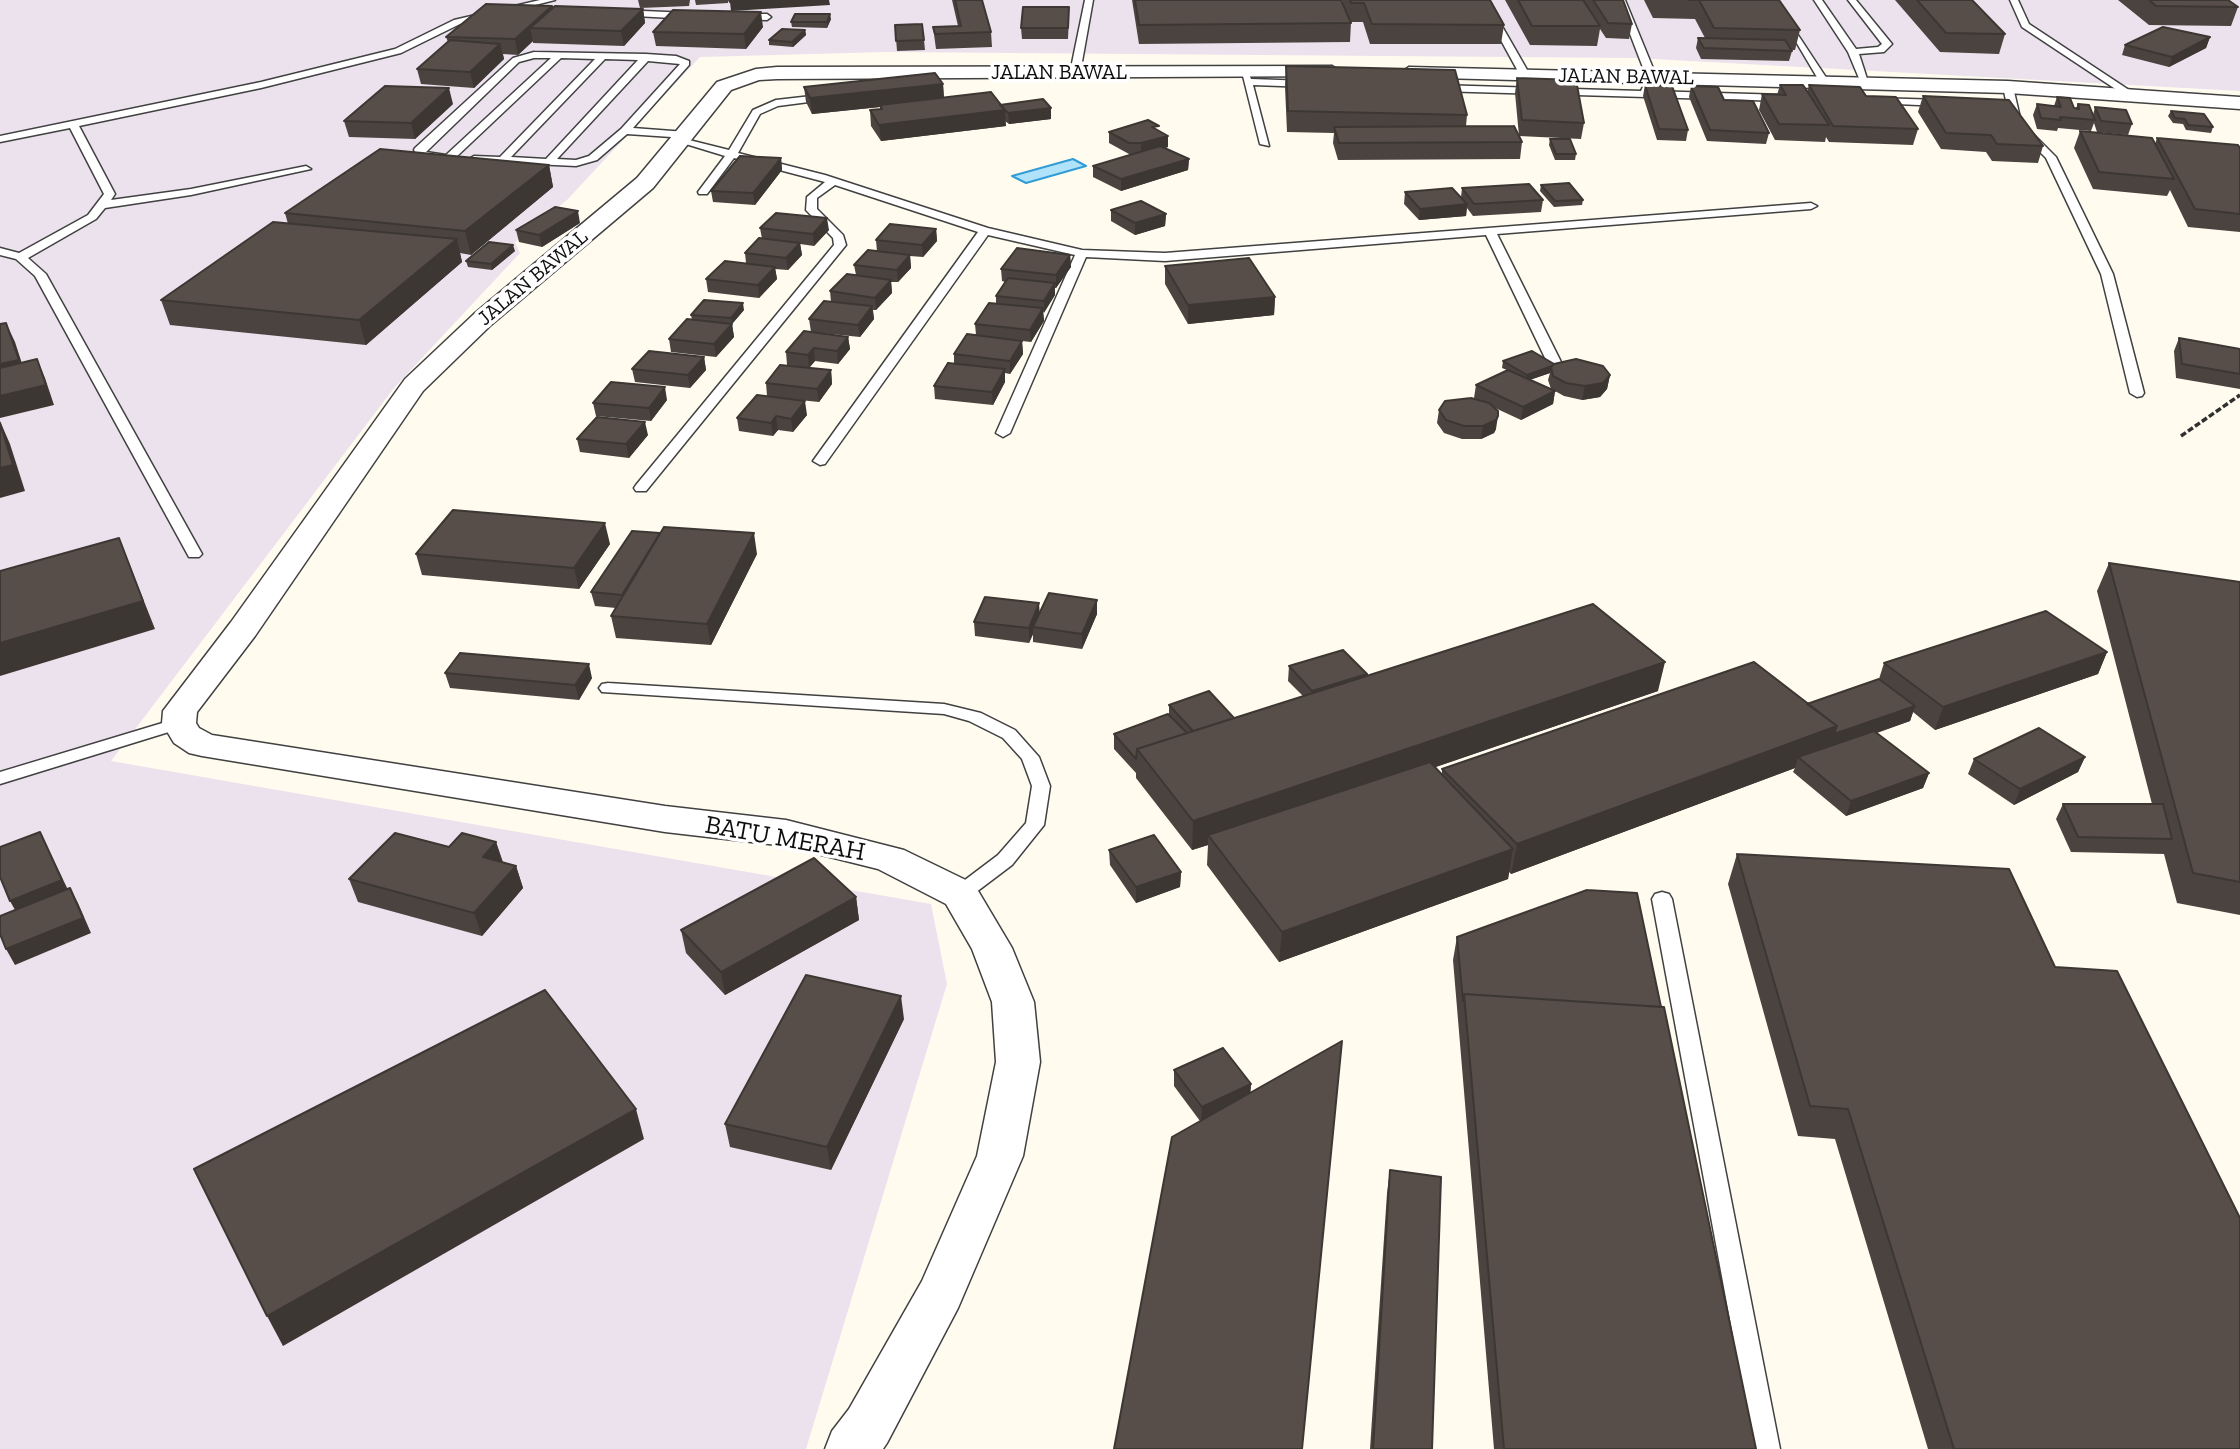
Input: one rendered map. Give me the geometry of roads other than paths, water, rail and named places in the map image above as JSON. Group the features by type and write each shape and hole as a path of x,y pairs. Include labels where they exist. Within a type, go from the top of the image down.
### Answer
{"street":[{"name":"JALAN BAWAL","path":"179,723 180,711 243,629 414,385 484,319 645,183 724,86 756,75 1076,73 1246,76 1360,72"},
{"name":"JALAN BAWAL","path":"1387,73 1525,75 1648,86 1824,82 1864,92 2008,87 2240,103"},
{"name":"BATU MERAH","path":"179,723 186,735 202,745 665,818 786,833 890,859 960,894"},
{"path":"851,1449 868,1426 941,1293 1000,1156 1018,1062 1013,1002 992,948 960,894"}],"lane":[{"path":"1076,73 1089,0"},
{"path":"1483,0 1525,75"},
{"path":"1621,0 1648,86"},
{"path":"1818,0 1853,52 1864,92 1957,104"},
{"path":"1852,0 1887,44 1881,50 1853,52"},
{"path":"2014,0 2025,25 2132,96"},
{"path":"0,139 261,85 398,51 457,22 526,5 553,4"},
{"path":"606,12 704,16"},
{"path":"730,17 768,17"},
{"path":"1795,37 1824,82"},
{"path":"534,55 559,55 646,57 681,60 687,65 625,131 590,160 548,163 422,155 419,150 516,60 534,55"},
{"path":"450,157 559,55"},
{"path":"503,160 603,56"},
{"path":"548,163 646,57"},
{"path":"1265,144 1246,76 1317,84"},
{"path":"1426,87 1648,86 1793,99"},
{"path":"2008,87 2016,123 2051,157 2107,274 2137,393"},
{"path":"704,192 761,108 776,103 843,95"},
{"path":"20,257 92,217 110,194 73,124"},
{"path":"625,131 683,138 833,181 985,231 1082,254 1165,257 1811,206"},
{"path":"101,205 191,192 306,169"},
{"path":"641,488 840,245 839,237 812,210 811,202 812,197 833,181"},
{"path":"820,461 985,231"},
{"path":"1490,231 1554,362"},
{"path":"0,251 20,257 40,274 194,554"},
{"path":"1003,433 1082,254"},
{"path":"608,688 944,709 975,717 1009,734 1030,757 1041,786 1035,825 1005,860 960,894"},
{"path":"0,778 179,723"},
{"path":"1662,899 1767,1449"}],"water":[{"path":"1073,159 1086,166 1026,183 1012,176"}]}
